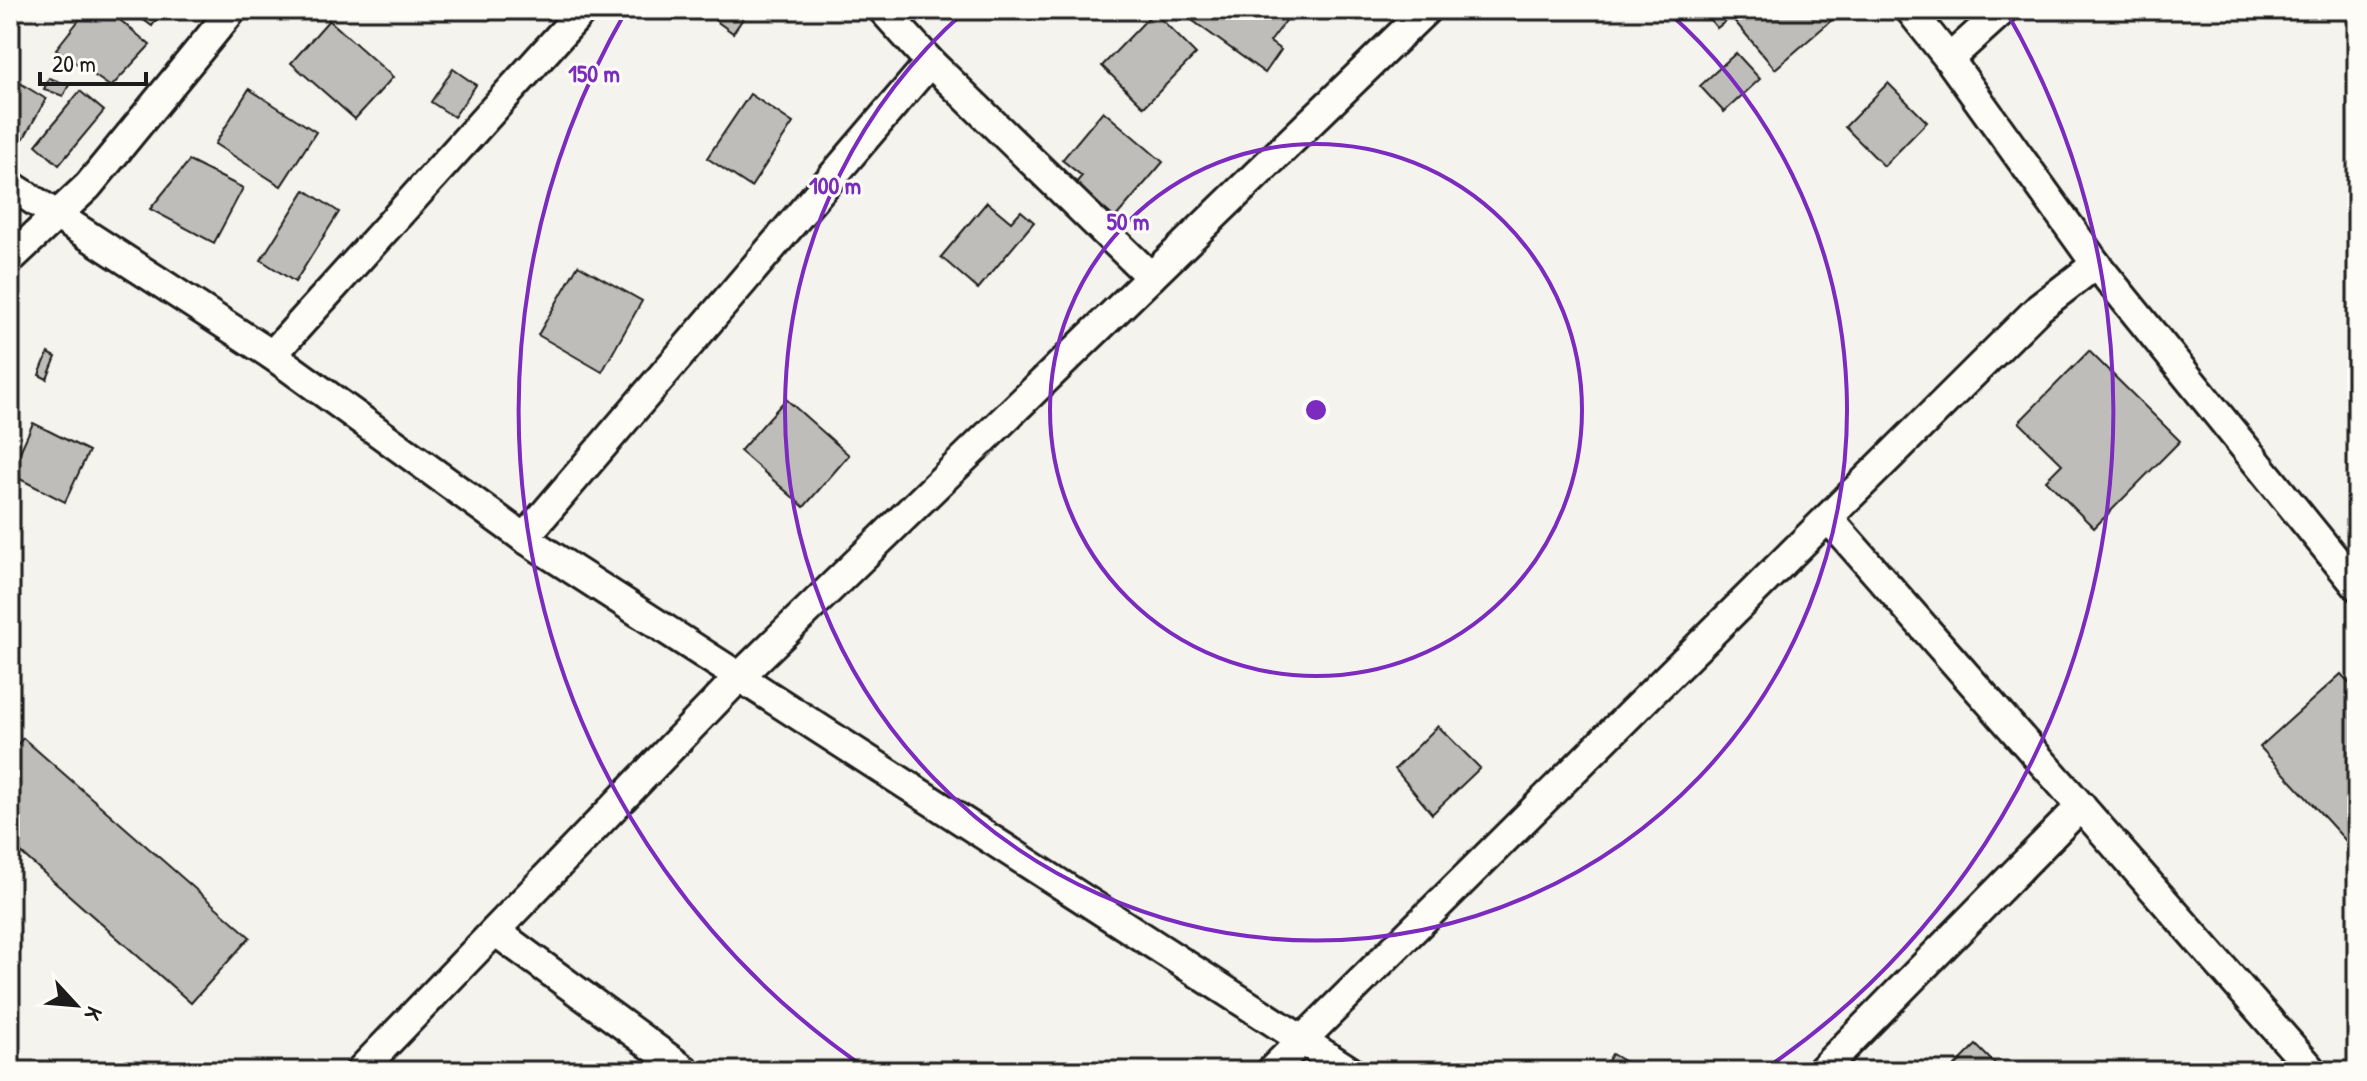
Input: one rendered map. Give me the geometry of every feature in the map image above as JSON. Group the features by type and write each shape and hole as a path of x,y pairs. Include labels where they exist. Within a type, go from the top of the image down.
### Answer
{"street":[{"path":"10,259 58,217 232,10"},
{"path":"272,355 583,10"},
{"path":"883,10 930,62 1151,277"},
{"path":"1910,10 1949,59 2096,264 2357,586"},
{"path":"1949,59 2003,10"},
{"path":"360,1071 740,676 1151,277 1417,13"},
{"path":"524,538 930,62"},
{"path":"10,185 272,355 524,538 1350,1071"},
{"path":"1271,1071 2039,308 2096,264"},
{"path":"1828,518 2313,1071"},
{"path":"1821,1071 2081,806"},
{"path":"495,931 686,1071"}],"building":[{"path":"87,10 108,10 150,45 111,87 56,49"},
{"path":"130,10 163,10 152,26"},
{"path":"701,10 749,10 733,33"},
{"path":"1195,10 1286,10 1291,14 1270,42 1281,50 1265,73 1189,18"},
{"path":"1702,10 1740,10 1717,28"},
{"path":"1741,10 1825,10 1833,19 1775,69 1732,18"},
{"path":"1154,12 1196,54 1144,107 1102,66"},
{"path":"329,20 393,77 355,119 291,63"},
{"path":"1736,53 1760,79 1724,112 1700,86"},
{"path":"453,69 476,85 454,117 431,102"},
{"path":"49,78 69,85 63,96 44,89"},
{"path":"15,80 46,99 24,138 10,130 10,87"},
{"path":"1888,83 1927,122 1884,166 1845,127"},
{"path":"249,89 316,132 281,186 215,144"},
{"path":"80,91 104,111 59,165 36,145"},
{"path":"750,94 793,123 751,187 707,158"},
{"path":"1103,111 1163,162 1115,218 1075,184 1082,176 1062,160"},
{"path":"189,161 243,188 214,243 150,209"},
{"path":"305,190 339,212 295,282 261,260"},
{"path":"987,202 1011,222 1021,211 1034,222 978,289 941,257"},
{"path":"578,265 642,301 602,372 538,335"},
{"path":"2089,351 2180,441 2094,528 2046,480 2062,464 2019,422"},
{"path":"48,353 56,357 47,379 39,375"},
{"path":"786,399 849,455 804,507 740,451"},
{"path":"33,423 89,451 65,502 10,474"},
{"path":"2341,674 2357,691 2357,832 2347,842 2260,747"},
{"path":"1438,726 1480,768 1432,814 1395,769"},
{"path":"23,738 250,937 191,1003 10,843 10,753"},
{"path":"1976,1045 2002,1071 1950,1071"},
{"path":"1612,1054 1641,1071 1602,1071"}]}
